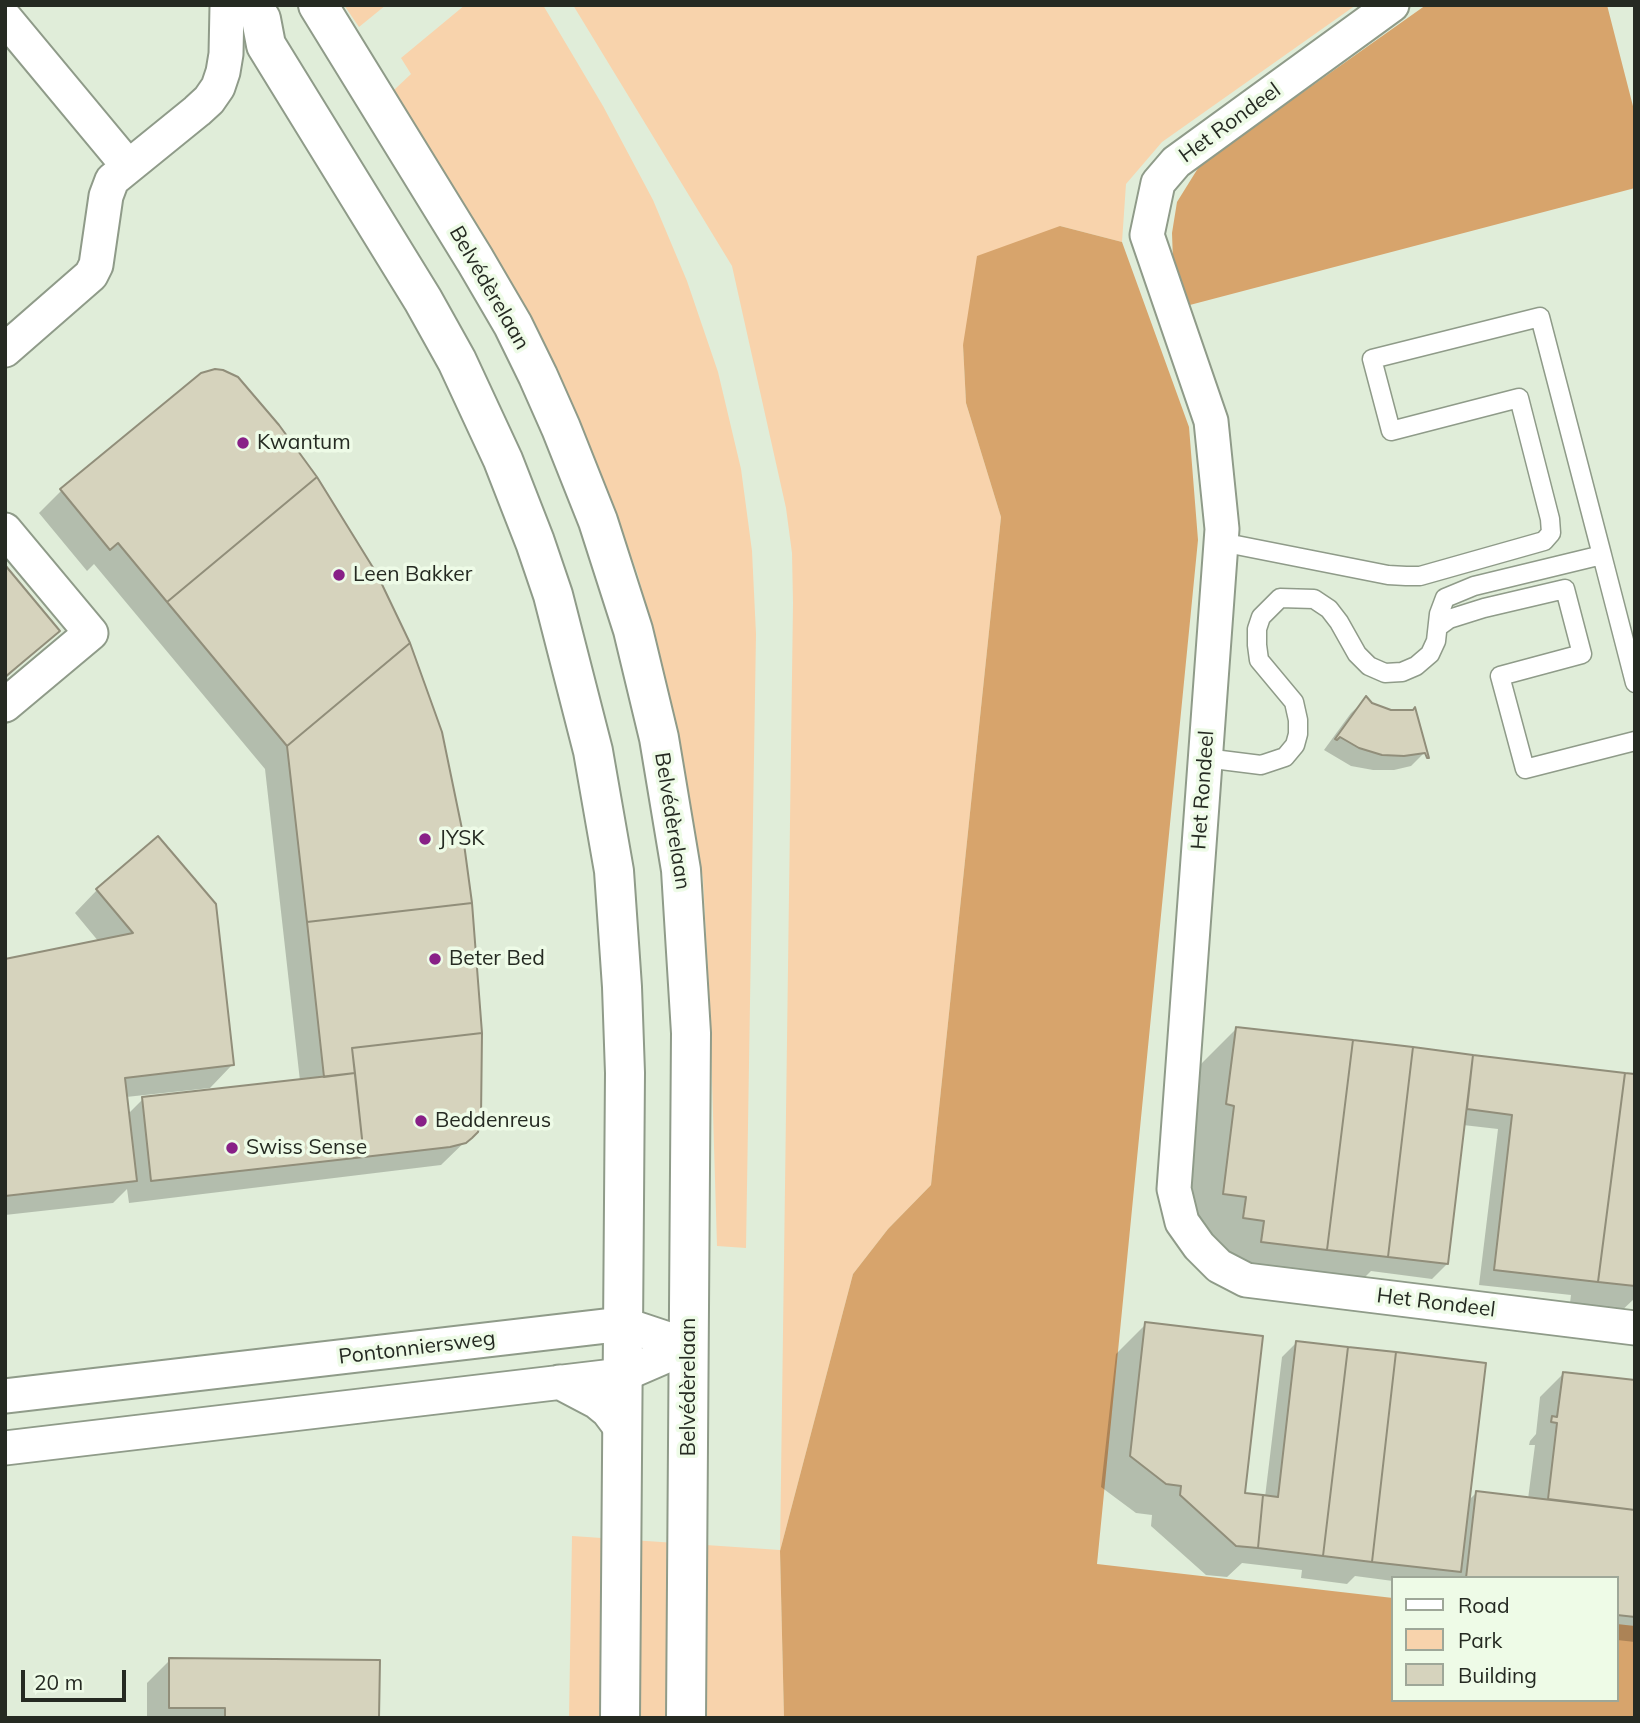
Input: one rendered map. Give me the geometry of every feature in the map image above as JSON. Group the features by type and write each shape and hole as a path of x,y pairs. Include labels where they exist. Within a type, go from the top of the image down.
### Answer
{"main road":[{"path":"252,5 261,19 266,46"},
{"name":"Belvédèrelaan","path":"318,5 513,325 538,376 581,477 633,630 659,738 681,870 691,1033 686,1718"},
{"path":"227,6 243,28 266,46 373,217 457,361 503,460 535,541 553,595 593,751 614,871 625,1073 620,1718"}],"street":[{"name":"Het Rondeel","path":"1392,5 1176,162 1158,183 1147,235 1211,421 1222,529 1174,1189 1182,1222 1199,1246 1219,1266 1246,1280 1635,1328"},
{"path":"5,350 91,275 96,265 112,180 197,111 218,87 226,54 227,6"},
{"path":"5,18 128,166"},
{"path":"5,530 91,633 5,705"},
{"name":"Pontonniersweg","path":"5,1396 623,1324 690,1346"},
{"path":"5,1448 622,1375 690,1346"},
{"path":"559,1382 597,1402 623,1431"}],"lane":[{"path":"1221,542 1388,575 1420,576 1544,541 1551,533 1550,519 1519,397 1391,431 1372,359 1540,317 1635,683"},
{"path":"1205,758 1261,765 1285,757 1295,745 1298,720 1294,702 1259,660 1257,645 1257,629 1261,618 1280,598 1314,599 1329,609 1357,654 1369,666 1385,673 1402,672 1416,666 1430,654 1436,641 1439,614 1445,598 1459,590 1602,555"},
{"path":"1438,627 1449,619 1484,608 1565,589 1582,654 1500,676 1525,769 1635,741"}],"green space":[{"path":"344,5 386,5 359,27"},
{"path":"465,5 543,5 603,106 653,200 687,281 718,372 741,469 752,551 756,634 746,1248 717,1246 703,879 685,772 638,575 603,480 543,346 394,90 411,74 401,58"},
{"path":"573,5 1356,5 1162,142 1126,184 1122,242 1060,226 963,345 966,403 1001,517 931,1185 888,1229 853,1274 780,1551 784,1718 569,1718 572,1536 780,1550 793,603 792,553 786,508 732,266"}],"shaded area":[{"path":"1426,5 1607,5 1635,114 1635,188 1186,306 1173,261 1172,233 1177,202 1200,165"},
{"path":"1060,226 1122,242 1189,427 1198,540 1097,1564 1392,1598 1392,1702 1619,1702 1619,1624 1635,1626 1635,1718 784,1718 780,1551 853,1274 888,1229 931,1185 1001,517 966,403 963,345 977,256"}],"building":[{"path":"215,369 238,377 279,425 317,477 167,602 118,543 110,550 60,489 201,373"},
{"path":"317,477 377,574 410,643 287,746 167,602"},
{"path":"5,565 60,631 5,677"},
{"path":"410,643 442,732 462,829 472,903 307,922 287,746"},
{"path":"1366,696 1372,703 1391,710 1413,710 1415,707 1429,758 1425,753 1382,755 1359,748 1340,737 1335,739"},
{"path":"158,836 216,904 234,1065 125,1078 137,1181 5,1196 5,959 133,933 96,889"},
{"path":"472,903 482,1033 352,1048 355,1073 324,1077 307,922"},
{"path":"1236,1027 1353,1040 1327,1250 1261,1242 1264,1221 1243,1218 1246,1197 1223,1194 1234,1106 1226,1104"},
{"path":"482,1033 481,1117 478,1132 466,1143 450,1147 364,1157 352,1048"},
{"path":"1353,1040 1413,1047 1388,1257 1327,1250"},
{"path":"1413,1047 1473,1055 1448,1264 1388,1257"},
{"path":"1473,1055 1625,1073 1598,1282 1494,1270 1512,1115 1467,1109"},
{"path":"355,1073 364,1157 151,1181 142,1097"},
{"path":"1625,1073 1635,1074 1635,1286 1598,1282"},
{"path":"1145,1322 1263,1336 1245,1493 1263,1495 1258,1548 1236,1546 1180,1495 1181,1486 1166,1484 1130,1456"},
{"path":"1296,1341 1348,1347 1323,1556 1258,1548 1263,1495 1278,1497"},
{"path":"1348,1347 1396,1352 1372,1562 1323,1556"},
{"path":"1396,1352 1486,1363 1461,1572 1372,1562"},
{"path":"1563,1372 1635,1380 1635,1510 1548,1499 1557,1423 1551,1422 1552,1416 1557,1417"},
{"path":"1476,1491 1635,1510 1635,1617 1619,1615 1619,1576 1466,1576"},
{"path":"169,1658 380,1660 379,1718 225,1718 225,1708 169,1708"}],"place":[{"name":"Kwantum","path":"243,443"},
{"name":"Leen Bakker","path":"339,575"},
{"name":"JYSK","path":"425,839"},
{"name":"Beter Bed","path":"435,959"},
{"name":"Beddenreus","path":"421,1121"},
{"name":"Swiss Sense","path":"232,1148"}]}
